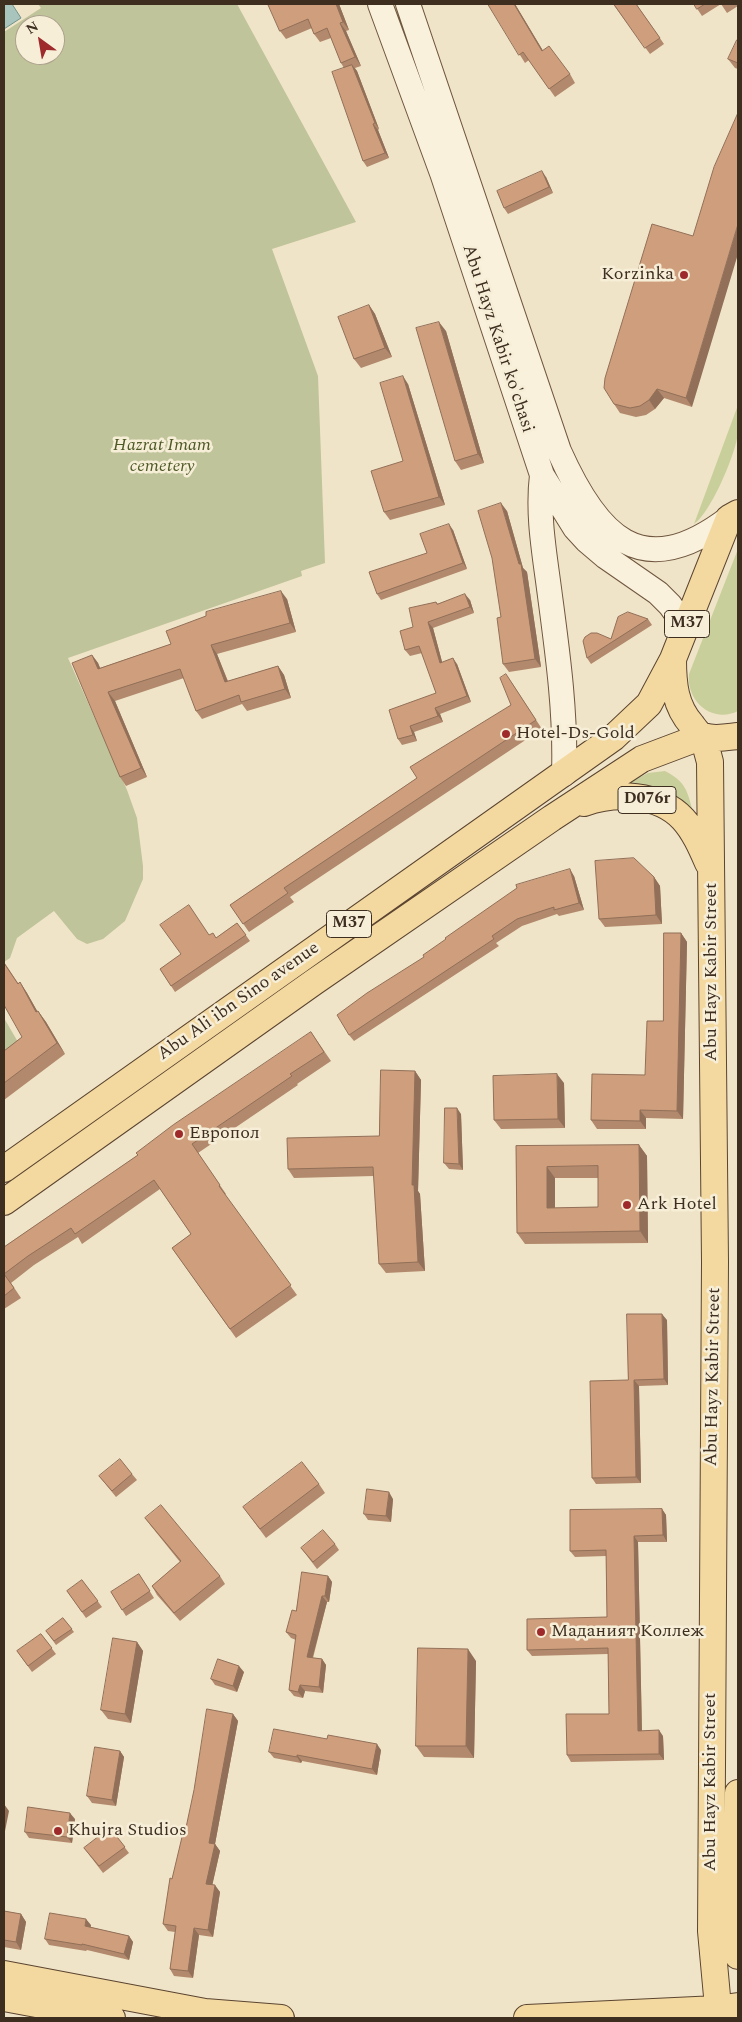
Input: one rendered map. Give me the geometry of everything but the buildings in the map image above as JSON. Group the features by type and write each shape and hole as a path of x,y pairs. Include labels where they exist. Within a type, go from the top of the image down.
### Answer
{"main road":[{"name":"Abu Hayz Kabir ko'chasi","path":"380,4 442,173 542,475 575,528 586,540 606,557 658,593 670,605 686,627"},
{"name":"Abu Hayz Kabir ko'chasi","path":"408,4 559,451 580,495 589,509 613,533 630,544 641,548 669,548 692,543 709,534 735,509"},
{"path":"542,475 539,496 542,539 563,692 564,774"},
{"name":"M37","path":"735,509 673,659 673,682 678,703 687,720 703,736 722,738 738,736"},
{"name":"Abu Ali ibn Sino avenue","path":"4,1169 613,738 640,714 656,693 673,659"},
{"name":"Abu Ali ibn Sino avenue","path":"4,1202 322,977 552,818 642,759 703,736"},
{"name":"Abu Hayz Kabir Street","path":"703,736 710,762 715,1262 711,1931 724,2011"},
{"name":"D076r","path":"552,818 585,803 607,797 628,796 651,800 671,808 684,819 697,839 712,870"},
{"name":"Abu Hayz Kabir Street","path":"738,1793 736,1938 738,1956"},
{"path":"4,1974 205,2012 281,2018"},
{"path":"4,1998 112,2018"},
{"path":"527,2018 724,2011"}],"green space":[{"name":"Hazrat Imam cemetery","path":"38,4 237,4 356,222 272,249 318,376 325,563 301,571 302,576 68,658 127,790 137,818 143,879 125,921 103,939 87,944 77,939 54,911 17,938 10,958 4,962 4,32 15,25 15,65 65,65 65,15 30,15 41,8"},
{"path":"738,405 738,433 728,468 708,508 694,524"},
{"path":"738,549 738,711 719,714 710,712 696,701 689,684 689,674"},
{"path":"665,771 685,787 693,812 623,786 648,773"},
{"path":"4,1018 22,1049 4,1063"}],"water":[{"path":"4,4 12,4 19,15 15,15 15,22 4,29"}],"place":[{"name":"Korzinka","path":"684,275"},
{"name":"Hotel-Ds-Gold","path":"506,734"},
{"name":"Европол","path":"179,1134"},
{"name":"Ark Hotel","path":"627,1205"},
{"name":"Маданият Коллеж","path":"541,1632"},
{"name":"Khujra Studios","path":"58,1831"}]}
